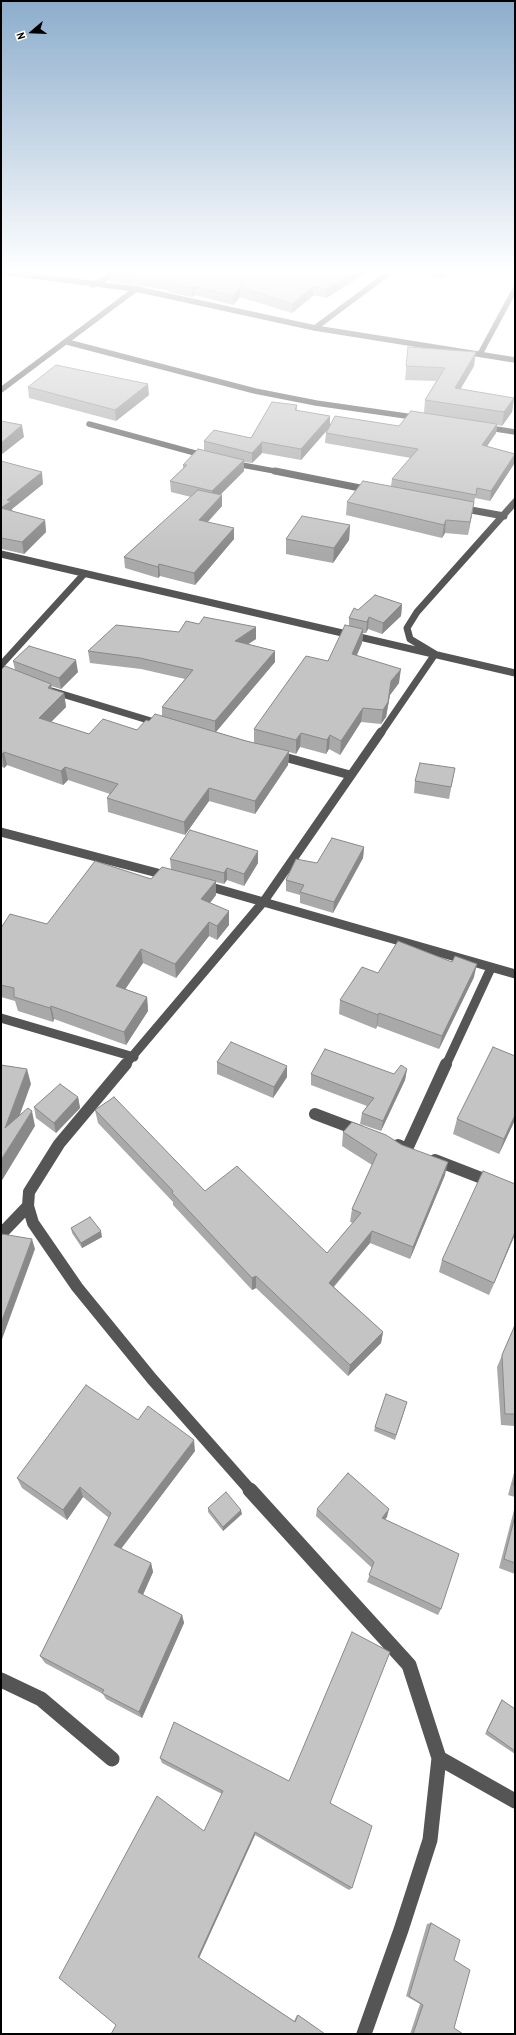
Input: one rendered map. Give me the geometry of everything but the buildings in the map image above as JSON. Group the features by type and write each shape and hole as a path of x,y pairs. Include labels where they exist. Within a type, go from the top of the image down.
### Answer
{"street":[{"path":"1,390 37,364"},
{"path":"151,364 262,393 316,403 430,419"},
{"path":"89,424 212,458"},
{"path":"475,426 515,432"},
{"path":"225,462 379,492"},
{"path":"435,654 410,639 407,628 417,612 515,502"},
{"path":"449,505 504,516"},
{"path":"1,554 84,574 240,608 515,673"},
{"path":"1,665 84,574"},
{"path":"364,2034 402,1930 430,1840 439,1758 409,1665 303,1550 147,1373 77,1287 33,1223 28,1206 29,1192 59,1144 134,1058 264,901 435,654"},
{"path":"45,689 169,726"},
{"path":"267,752 350,775"},
{"path":"1,832 179,879"},
{"path":"194,883 264,901 515,974"},
{"path":"414,1152 492,968"},
{"path":"1,1018 134,1058"},
{"path":"315,1114 372,1136"},
{"path":"386,1141 515,1191"},
{"path":"1,1234 28,1206"},
{"path":"1,1680 41,1699 112,1759"},
{"path":"439,1758 515,1801"}]}
